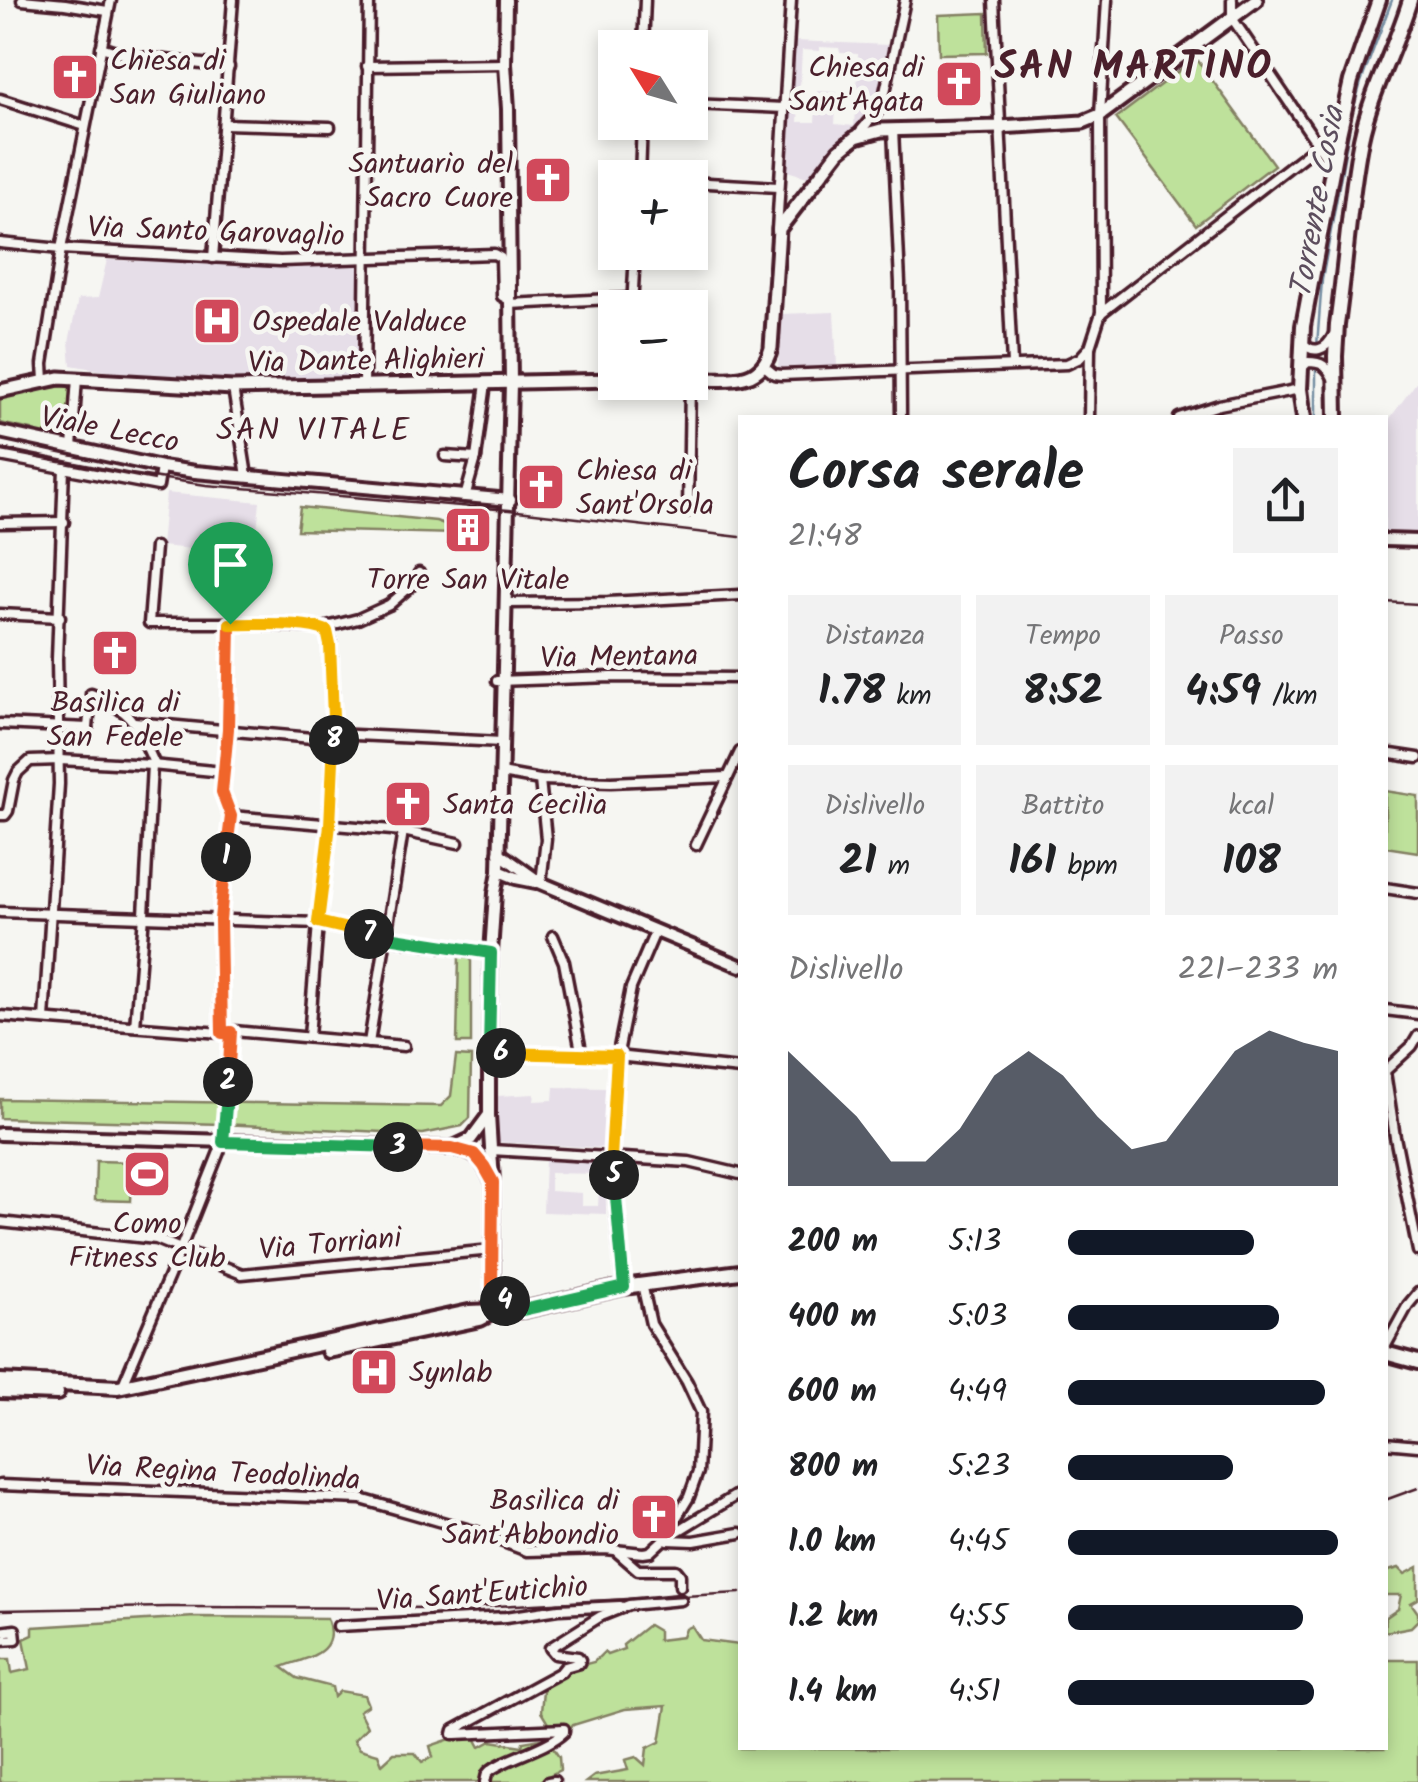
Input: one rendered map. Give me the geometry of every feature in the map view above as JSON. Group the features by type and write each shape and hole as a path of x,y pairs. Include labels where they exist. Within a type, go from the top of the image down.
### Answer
{"main road":[{"path":"708,380 750,377 764,366 771,348 778,235 839,151 856,136 887,130 1083,122 1100,115 1256,0"},
{"path":"1303,415 1297,389 1304,366 1338,134 1351,81 1379,0"},
{"path":"1336,415 1337,325 1362,136 1410,0"},
{"name":"Via Dante Alighieri","path":"0,391 59,378 233,388 598,380"},
{"path":"0,1381 122,1387 469,1312 523,1310 624,1287 738,1272"},
{"path":"0,1391 123,1394 480,1319 493,1312"},
{"path":"1388,1351 1418,1362"}],"street":[{"path":"22,0 107,10"},
{"path":"44,380 43,364 62,249 111,0"},
{"path":"213,258 233,0"},
{"path":"364,386 368,0"},
{"path":"493,1312 493,1182 488,1115 491,953 500,853 500,680 510,500 506,0"},
{"path":"644,30 645,0"},
{"path":"778,235 791,0"},
{"path":"901,415 900,283 882,106 906,0"},
{"path":"994,0 1012,364"},
{"path":"1088,415 1090,347 1101,312 1100,115 1107,0"},
{"path":"1232,0 1232,18 1333,167"},
{"path":"101,47 128,56 229,67"},
{"path":"368,66 505,64"},
{"path":"0,99 85,126"},
{"path":"708,105 784,108"},
{"path":"856,136 882,106"},
{"path":"224,124 330,127"},
{"path":"1319,144 1331,145 1338,134"},
{"path":"1101,312 1319,144"},
{"path":"708,184 778,192 792,213"},
{"name":"Via Santo Garovaglio","path":"0,243 280,261 494,254 501,258 502,296 509,302"},
{"path":"509,302 598,303"},
{"path":"1306,345 1324,349 1337,325"},
{"path":"764,366 781,375 1067,364 1090,347"},
{"path":"1304,366 1325,365 1335,382"},
{"path":"72,448 78,378"},
{"path":"465,497 476,458 486,384"},
{"path":"233,388 247,476"},
{"path":"1188,415 1297,389"},
{"path":"688,511 690,400"},
{"name":"Viale Lecco","path":"0,432 161,466 510,500"},
{"path":"0,456 158,486 161,466"},
{"path":"445,456 476,458"},
{"path":"44,1019 60,760 57,659 64,468"},
{"path":"0,523 64,522"},
{"path":"1388,540 1418,541"},
{"path":"155,547 148,623 324,628 358,619 388,605 420,574"},
{"path":"506,603 738,595"},
{"path":"0,614 60,616"},
{"path":"122,1387 223,1142 226,1032 220,920 231,816 222,792 230,624"},
{"path":"308,1037 330,825 334,737 330,645 324,628"},
{"name":"Via Mentana","path":"500,680 738,678"},
{"path":"0,724 88,728 91,694 117,705 134,722 154,765 135,1026"},
{"path":"134,722 334,737 502,742"},
{"path":"1388,753 1418,758"},
{"path":"696,845 738,756"},
{"path":"0,815 8,811 14,780 30,761 154,765 223,772"},
{"path":"501,772 540,780 611,782 728,777"},
{"path":"540,780 546,839 542,883"},
{"path":"231,816 402,831 458,844"},
{"path":"369,1043 402,831"},
{"path":"500,853 542,883"},
{"path":"499,871 542,883 738,965"},
{"path":"495,893 513,876"},
{"path":"1388,889 1418,894"},
{"path":"0,912 318,922 385,938 491,953"},
{"path":"624,1287 611,1158 617,1056 631,988 655,932"},
{"path":"553,936 564,962 582,1056"},
{"path":"1388,1010 1418,1014"},
{"path":"0,1016 404,1046"},
{"path":"1388,1068 1418,1036"},
{"path":"489,1052 617,1056 738,1069"},
{"path":"1388,1087 1418,1251"},
{"path":"452,1148 471,1140 488,1115"},
{"path":"0,1134 452,1148 474,1154 493,1182"},
{"path":"491,1150 689,1162 738,1174"},
{"name":"Via Torriani","path":"0,1222 156,1239 242,1274 492,1250"},
{"path":"642,1284 651,1324 701,1412 698,1472 689,1497 663,1540"},
{"path":"492,1291 523,1310"},
{"path":"1388,1344 1408,1304 1418,1293"},
{"path":"1388,1444 1418,1446"},
{"name":"Via Regina Teodolinda","path":"0,1484 361,1499 477,1532 526,1551 616,1550"},
{"path":"616,1550 650,1552 738,1494"},
{"path":"663,1540 694,1541 738,1533"},
{"name":"Via Sant'Eutichio","path":"616,1550 638,1570 676,1570 680,1581"},
{"path":"485,1782 497,1766 556,1740 564,1728 453,1734 454,1730 564,1667 579,1663 578,1657 554,1654 550,1648 601,1616 629,1606 680,1600"},
{"name":"Via Sant'Eutichio","path":"338,1626 629,1606"},
{"path":"0,1632 15,1630 16,1638 0,1640"}],"shaded area":[{"path":"795,41 889,45 879,102 807,177 787,171","holes":["839,48 840,53 858,54 854,126 835,124 837,92 817,91 815,122 798,122 802,50"]},
{"name":"Ospedale Valduce","path":"107,260 360,264 362,382 233,385 127,375 71,365 69,342 78,299 98,298"},
{"path":"834,312 837,366 778,369 781,314"},
{"path":"1418,380 1418,534 1388,531 1388,421"},
{"path":"166,493 260,502 257,529 215,525 212,551 161,546"},
{"path":"554,1087 607,1088 605,1148 496,1142 497,1096 535,1094 534,1101 553,1100"},
{"path":"545,1159 608,1161 606,1214 543,1212","holes":["550,1173 600,1174 598,1206 582,1206 582,1193 550,1191"]}],"green space":[{"path":"986,13 987,53 939,54 938,15"},
{"path":"1196,58 1274,165 1196,225 1116,118"},
{"path":"71,385 66,439 0,423 0,399"},
{"path":"300,507 436,521 457,534 297,530"},
{"path":"1388,791 1418,796 1418,852 1388,847"},
{"path":"459,956 471,958 471,1043 457,1043"},
{"path":"456,1056 471,1057 470,1118 462,1126 423,1134 0,1118 0,1099 441,1106 451,1096"},
{"path":"96,1161 133,1162 131,1201 95,1200"},
{"path":"1418,1567 1418,1599 1411,1603 1418,1620 1411,1627 1388,1631 1388,1616 1398,1609 1401,1595 1388,1595 1388,1571 1399,1568 1405,1574"},
{"path":"195,1617 327,1618 330,1630 325,1647 311,1657 282,1667 297,1678 332,1687 334,1697 340,1691 364,1695 368,1705 359,1711 367,1727 354,1740 360,1749 378,1754 382,1764 394,1753 415,1753 422,1762 433,1757 430,1746 456,1737 474,1736 480,1747 491,1741 522,1746 523,1742 546,1738 559,1757 560,1770 550,1775 550,1782 0,1782 0,1659 10,1659 12,1673 30,1669 24,1639 33,1635 33,1627"},
{"path":"648,1625 658,1631 658,1640 683,1637 692,1626 701,1640 738,1645 738,1750 1388,1750 1388,1660 1418,1660 1418,1782 586,1782 594,1776 628,1770 625,1760 636,1757 645,1765 647,1748 660,1742 666,1706 625,1709 573,1725 565,1737 555,1735 541,1712 543,1690 567,1669 594,1662 604,1652 607,1655 624,1649 623,1645"}],"waterway":[{"name":"Torrente Cosia","path":"1316,359 1322,280 1352,114 1392,0"},
{"name":"Torrente Cosia","path":"1316,367 1316,415"}],"railway":[{"path":"0,448 206,485 509,510 738,537"},
{"path":"1388,602 1418,604"},
{"path":"1388,1499 1418,1488"},
{"path":"0,1610 458,1608 738,1593"}],"place":[{"name":"Chiesa di San Giuliano","path":"75,77"},
{"name":"Chiesa di Sant'Agata","path":"959,84"},
{"name":"Santuario del Sacro Cuore","path":"548,180"},
{"name":"Ospedale Valduce","path":"217,321"},
{"name":"Chiesa di Sant'Orsola","path":"541,487"},
{"name":"Torre San Vitale","path":"468,530"},
{"name":"Basilica di San Fedele","path":"115,653"},
{"name":"Santa Cecilia","path":"408,804"},
{"name":"Como Fitness Club","path":"147,1174"},
{"name":"Synlab","path":"374,1372"},
{"name":"Basilica di Sant'Abbondio","path":"654,1517"}],"district":[{"name":"SAN MARTINO","path":"1134,65"},
{"name":"SAN VITALE","path":"314,429"}],"route":[{"path":"230,624 307,626 324,628 329,635 334,734 330,825 318,922 385,938 491,953 489,1052 617,1056 611,1158 624,1287 523,1310 492,1291 493,1182 474,1154 452,1148 223,1142 231,1032 222,1033 220,920 231,816 222,792 230,624"}]}
